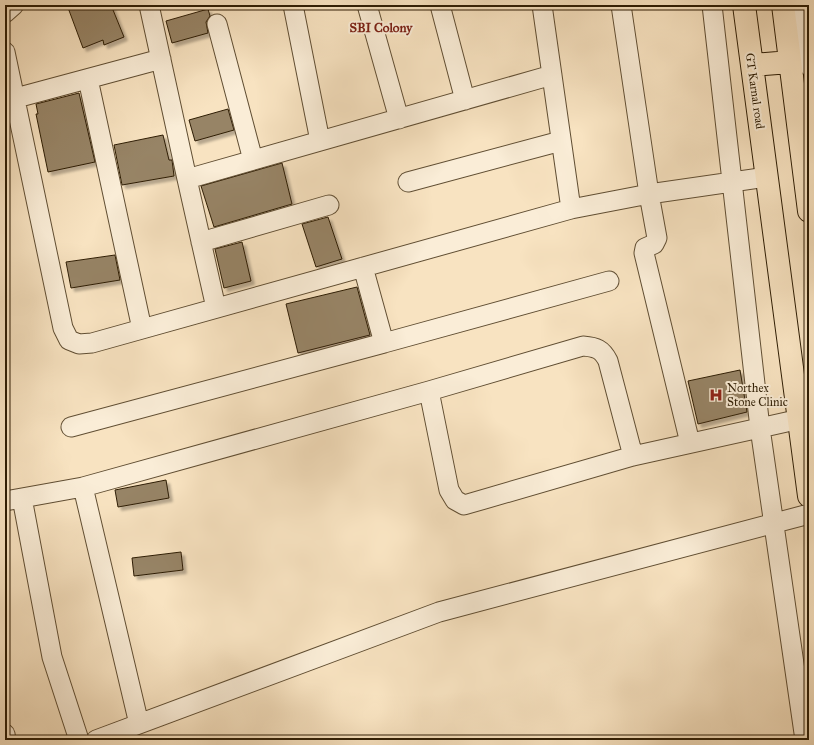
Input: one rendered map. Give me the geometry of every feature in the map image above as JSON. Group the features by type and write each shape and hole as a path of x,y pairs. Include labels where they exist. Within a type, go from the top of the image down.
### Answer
{"main road":[{"name":"GT Karnal road","path":"744,5 767,177 804,418 809,496"},
{"path":"783,5 800,64 809,211"},
{"path":"752,65 800,64"}],"street":[{"path":"5,13 14,5"},
{"path":"149,5 216,308"},
{"path":"293,5 320,141"},
{"path":"367,5 398,119"},
{"path":"440,5 465,100"},
{"path":"542,5 571,209"},
{"path":"622,5 649,194 657,238 654,244 645,248 644,253 690,443"},
{"path":"712,5 760,428 775,523 805,740"},
{"path":"788,5 802,15 800,64"},
{"path":"217,24 253,160"},
{"path":"5,52 16,98 13,120 63,328 69,340 79,344 92,343 571,209 649,194 767,177"},
{"path":"16,98 161,59"},
{"path":"187,179 552,75"},
{"path":"88,79 142,329"},
{"path":"408,182 561,141"},
{"path":"201,242 329,205"},
{"path":"363,267 384,343"},
{"path":"71,427 608,281"},
{"path":"79,740 52,657 14,500 83,487 429,392 583,346 594,347 603,352 608,360 633,456"},
{"path":"429,392 449,490 455,500 464,505 633,456 804,418"},
{"path":"83,487 139,724"},
{"path":"96,740 439,612 809,514"},
{"path":"5,734 6,740"}],"building":[{"path":"67,5 111,5 124,37 104,45 103,40 83,48"},
{"path":"208,9 210,16 206,22 208,33 172,43 166,21"},
{"path":"79,93 95,162 48,172 36,114 38,114 36,104"},
{"path":"228,109 234,130 195,141 189,120"},
{"path":"163,135 169,160 172,160 174,176 122,185 114,145"},
{"path":"282,163 292,204 214,227 201,186"},
{"path":"328,217 342,259 316,267 302,224"},
{"path":"242,242 251,281 224,288 215,249"},
{"path":"115,255 120,280 71,288 66,262"},
{"path":"357,287 370,335 298,353 286,304"},
{"path":"740,370 747,412 698,424 688,381"},
{"path":"166,480 169,498 118,507 115,490"},
{"path":"181,552 183,570 134,576 132,558"}],"place":[{"name":"Northex Stone Clinic","path":"716,395"}],"district":[{"name":"SBI Colony","path":"381,28"}]}
